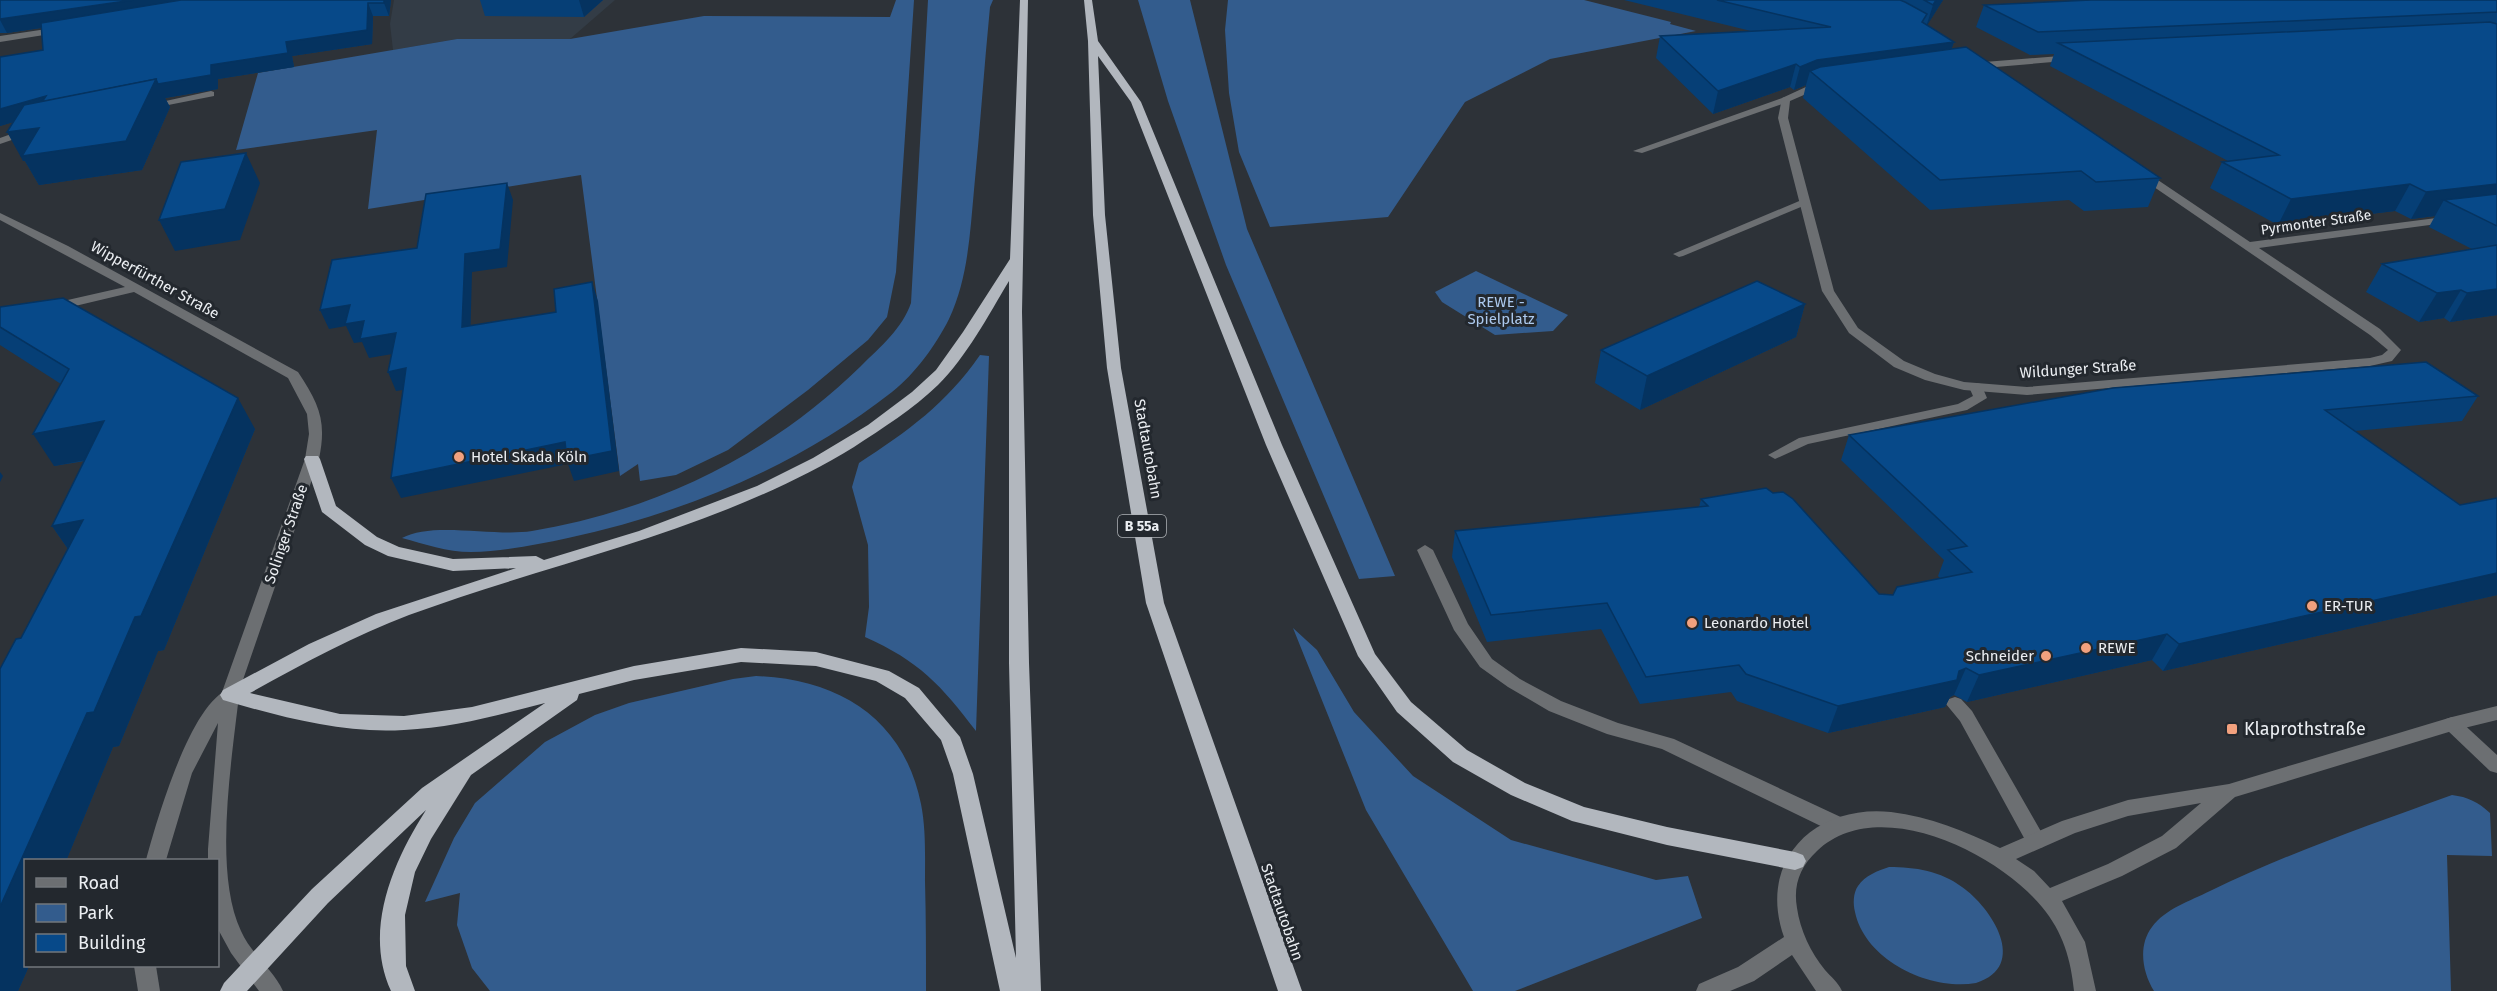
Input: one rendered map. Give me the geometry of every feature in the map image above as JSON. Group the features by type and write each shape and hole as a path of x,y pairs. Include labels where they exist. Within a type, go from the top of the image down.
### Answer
{"highway":[{"path":"1024,0 1015,261 1019,663 1029,991"},
{"name":"Stadtautobahn","path":"1088,0 1093,41 1099,215 1114,368 1155,603 1290,991"},
{"path":"1093,41 1136,102 1269,434 1367,656 1404,707 1460,756 1518,789 1580,815 1667,836 1795,861"},
{"path":"230,695 310,651 360,628 404,611 653,532 746,496 832,456 897,412 940,373 1015,261"},
{"path":"312,459 328,508 371,541 394,552 453,565 569,559"},
{"path":"230,695 340,721 404,723 472,714 634,673 741,655 816,659 882,676 912,693 950,737 963,774 1012,991"},
{"path":"232,991 255,969 320,896 429,794 472,761 580,688"},
{"path":"403,991 393,972 392,917 400,876 423,829 472,761"}],"street":[{"path":"0,39 71,28"},
{"path":"1959,69 1978,65 2083,58"},
{"path":"1969,60 1996,78"},
{"path":"1638,151 1785,100 1811,88 1832,86"},
{"path":"132,109 211,94"},
{"name":"Wildunger Straße","path":"1785,100 1783,118 1828,291 1853,330 1899,364 1930,377 1976,387 2027,391 2358,363 2387,358 2395,350 2375,332 2248,246"},
{"path":"0,141 43,126"},
{"name":"Pyrmonter Straße","path":"2128,165 2248,246 2462,218"},
{"path":"1679,254 1804,202"},
{"name":"Wipperfürther Straße","path":"0,216 64,248 293,375"},
{"path":"45,308 79,303 136,288"},
{"name":"Solinger Straße","path":"272,991 230,931 219,891 221,784 230,695 312,459 318,433 313,405 293,375"},
{"path":"1775,455 1804,441 1962,407 1980,398 1976,387"},
{"path":"1425,550 1460,626 1486,663 1514,683 1555,705 1613,729 1666,744 1838,825"},
{"name":"Solinger Straße","path":"157,859 180,776 190,752 214,712 230,695"},
{"path":"1955,704 1966,716 2036,841"},
{"path":"1998,858 2036,841 2128,808 2229,791 2452,724 2497,713"},
{"path":"2452,724 2497,766"},
{"path":"2047,898 2115,870 2169,842 2229,791"},
{"path":"1831,991 1820,982 1795,942 1785,903 1790,869 1808,842 1838,825 1878,819 1922,824 1967,840 2011,865 2047,898 2069,928 2082,961 2085,991"},
{"path":"1707,991 1746,974 1795,942"},
{"path":"145,967 149,991"}],"shaded area":[{"path":"394,0 615,0 570,39 457,39 393,50 390,24"}],"green space":[{"path":"896,0 914,0 896,272 887,317 868,340 808,390 728,450 676,475 640,481 638,464 620,476 581,175 368,209 377,130 236,150 258,73 457,39 570,39 704,16 890,17"},
{"path":"928,0 993,0 990,7 971,223 964,272 949,319 938,339 909,377 892,392 818,443 738,483 654,515 568,538 496,550 453,551 402,538 415,533 446,530 532,531 578,522 667,493 750,452 789,426 826,398 883,344 902,321 911,303"},
{"path":"1138,0 1190,0 1247,229 1395,576 1359,579 1226,265 1168,101"},
{"path":"1228,0 1584,0 1671,22 1670,24 1696,31 1550,59 1465,102 1388,217 1270,227 1239,152 1229,93 1225,30"},
{"name":"REWE - Spielplatz","path":"1476,271 1568,315 1553,331 1495,335 1442,302 1435,292"},
{"path":"980,355 989,356 976,731 940,687 928,676 900,655 865,637 869,607 868,545 852,487 859,463 894,440 940,402"},
{"path":"1293,628 1317,650 1354,712 1413,776 1511,840 1656,880 1688,876 1702,918 1515,991 1473,991 1366,810"},
{"path":"756,676 814,685 840,695 863,709 883,727 900,749 912,774 924,823 926,991 490,991 472,968 457,925 460,893 425,902 454,838 475,803 545,742 595,715 629,703 733,679"},
{"path":"2452,795 2472,801 2490,813 2492,856 2447,855 2451,991 2154,991 2144,967 2143,950 2152,927 2171,910 2239,877 2299,852"},
{"path":"1889,867 1918,869 1937,874 1954,882 1973,896 1984,908 2000,936 2003,950 2001,964 1992,975 1976,983 1939,982 1902,969 1885,958 1861,929 1855,912 1854,895 1864,879"}],"building":[{"path":"0,0 133,0 0,19"},
{"path":"181,0 384,0 384,3 368,3 367,30 286,42 288,53 211,65 211,75 158,84 156,79 42,102 46,96 0,109 0,57 43,50 41,23"},
{"path":"1717,0 1900,0 1927,14 1922,22 1954,42 1817,60 1800,67 1796,64 1718,91 1660,36 1831,27"},
{"path":"1924,0 1936,0 1933,5"},
{"path":"2091,0 2497,0 2497,12 2038,32 1984,5"},
{"path":"2490,22 2497,24 2497,184 2426,192 2410,184 2291,199 2222,162 2279,155 2058,43"},
{"path":"1966,47 2160,178 2096,182 2081,171 1940,180 1810,71 1820,67"},
{"path":"156,79 126,141 22,156 39,128 7,132 24,105"},
{"path":"246,153 225,209 159,220 181,162"},
{"path":"507,183 500,249 465,254 462,327 556,312 554,289 592,282 612,451 567,460 565,442 391,478 406,368 388,372 396,333 360,339 364,321 345,324 350,305 320,310 332,260 417,248 426,194"},
{"path":"2497,194 2497,226 2444,200"},
{"path":"2497,245 2497,289 2467,293 2461,290 2437,293 2382,264"},
{"path":"1757,281 1805,304 1647,376 1601,350"},
{"path":"63,298 238,398 141,616 135,617 94,712 87,713 0,907 0,669 16,639 21,638 83,520 52,526 104,421 33,434 69,369 0,327 0,307"},
{"path":"2426,362 2478,396 2325,410 2460,505 2497,498 2497,573 2179,644 2167,634 1979,675 1966,668 1959,671 1957,680 1838,706 1746,674 1739,665 1646,677 1607,603 1491,615 1455,531 1708,506 1701,499 1766,488 1773,493 1783,492 1793,499 1879,594 1893,595 1897,587 1972,572 1948,550 1967,546 1849,435 2113,388"}],"place":[{"name":"Hotel Skada Köln","path":"459,457"},
{"name":"ER-TUR","path":"2312,606"},
{"name":"Leonardo Hotel","path":"1692,623"},
{"name":"REWE","path":"2086,648"},
{"name":"Schneider","path":"2046,656"},
{"name":"Klaprothstraße","path":"2232,729"}]}
